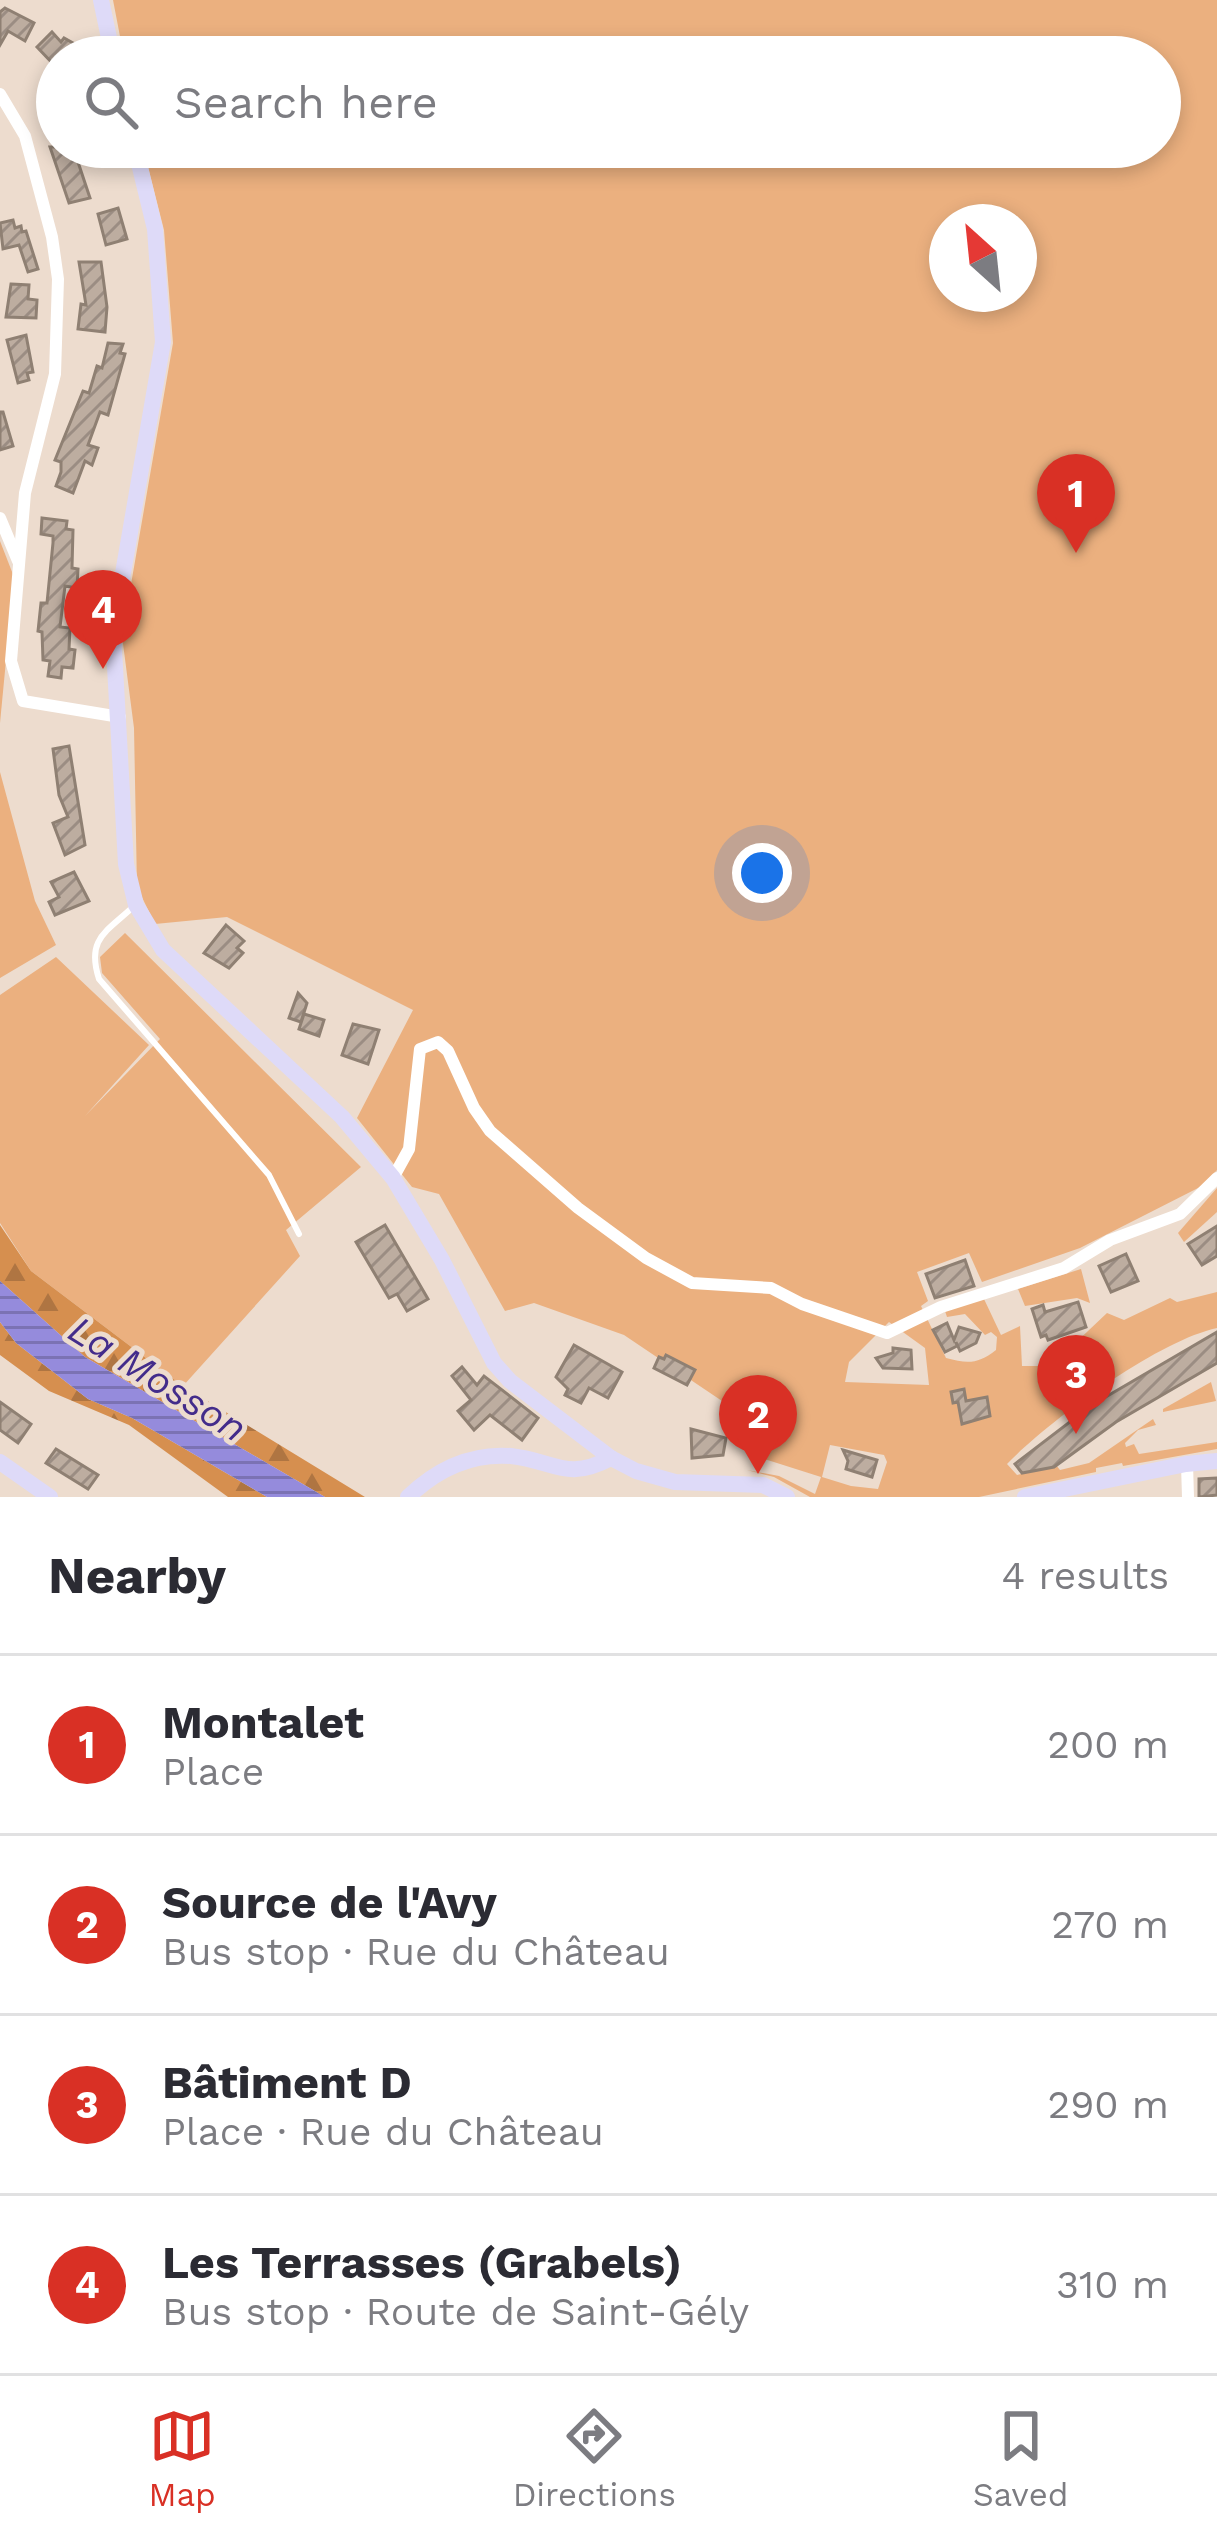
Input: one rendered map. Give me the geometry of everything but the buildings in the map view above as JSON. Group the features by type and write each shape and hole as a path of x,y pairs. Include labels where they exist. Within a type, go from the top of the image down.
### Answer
{"street":[{"path":"101,0 109,36"},
{"path":"0,94 26,136 58,279 55,374 25,493 11,661 23,701 120,716"},
{"path":"140,168 155,229 163,341 113,631 126,864 136,905 163,950 342,1117 393,1178 442,1260 494,1363 510,1381 611,1458 636,1471 675,1482 763,1486 787,1497"},
{"path":"0,518 20,566"},
{"path":"393,1178 409,1149 420,1049 438,1042 448,1051 490,1131 578,1208 646,1258 692,1283 771,1288 802,1304 887,1333 941,1307 1064,1268 1110,1240 1180,1214 1217,1178"},
{"path":"408,1497 441,1470 478,1457 511,1456 580,1472 611,1458"},
{"path":"0,1462 50,1497"},
{"path":"1024,1497 1217,1462"},
{"path":"1187,1464 1188,1497"}],"lane":[{"path":"136,905 95,944 92,958 99,979 269,1175 299,1234"}],"shaded area":[{"path":"113,0 1217,0 1217,1170 1202,1186 1080,1248 982,1282 969,1253 917,1272 928,1301 921,1306 946,1358 972,1362 996,1350 997,1337 991,1332 985,1335 965,1314 947,1317 945,1311 984,1299 1001,1335 1020,1326 1022,1366 1051,1366 1107,1313 1124,1320 1170,1298 1177,1302 1217,1292 1217,1328 1165,1349 1106,1384 1007,1464 1017,1475 1089,1463 1153,1419 1156,1425 1138,1430 1126,1447 1134,1444 1139,1454 1217,1442 1217,1449 1096,1468 1096,1472 979,1497 810,1497 774,1477 747,1470 779,1476 815,1494 821,1477 755,1456 725,1403 624,1335 534,1303 505,1311 439,1194 412,1187 357,1118 413,1010 227,917 155,924 137,887 134,728 122,636 173,343 164,230 148,168 1181,168 1181,36 120,36","holes":["889,1322 925,1348 929,1385 845,1382 849,1362","830,1445 884,1455 887,1462 878,1489 822,1477"]},
{"path":"0,541 14,577 0,723"},
{"path":"0,772 35,901 56,945 0,978"},
{"path":"125,933 361,1167 286,1230 300,1256 183,1386 31,1271 0,1223 0,995 56,957 149,1045 85,1116 160,1039 102,973 100,957"},
{"path":"1217,1188 1217,1212 1184,1242 1178,1233"},
{"path":"1081,1269 1090,1303 1077,1298 1025,1306 1018,1289"},
{"name":"La Mosson","path":"0,1281 85,1357 325,1497 267,1497 132,1418 88,1399 16,1343 0,1322"},
{"path":"1211,1382 1216,1401 1163,1412 1163,1409"}],"green space":[{"path":"0,1225 31,1271 183,1386 365,1497 325,1497 85,1357 0,1281"},
{"path":"0,1322 16,1343 88,1399 132,1418 267,1497 228,1497 129,1425 49,1391 0,1355"}],"place":[{"name":"Montalet","path":"1076,553"},
{"name":"Les Terrasses (Grabels)","path":"103,669"},
{"name":"Bâtiment D","path":"1076,1434"},
{"name":"Source de l'Avy","path":"758,1474"}]}
